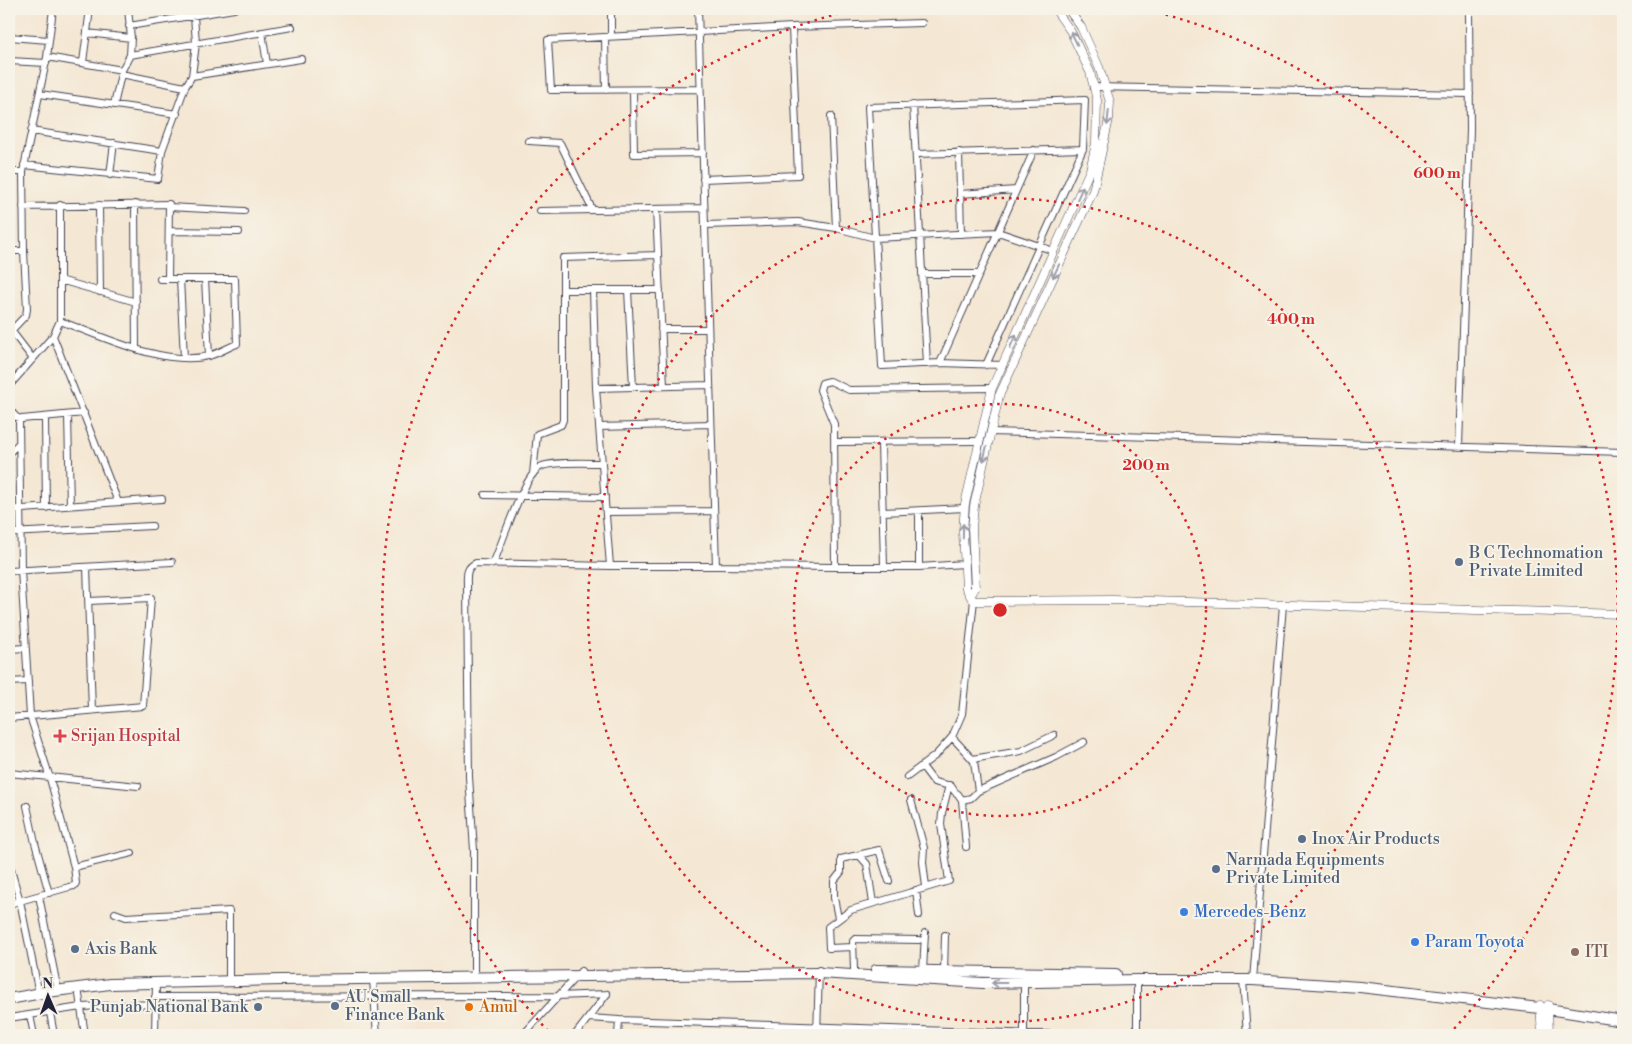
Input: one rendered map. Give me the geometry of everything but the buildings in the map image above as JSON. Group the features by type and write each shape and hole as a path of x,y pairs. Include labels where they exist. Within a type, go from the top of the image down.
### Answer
{"main road":[{"path":"9,999 57,986 107,980 373,979 854,969 1254,977 1623,1016"},
{"path":"819,971 983,983 1242,980 1254,977"},
{"path":"9,994 110,984 229,976 474,976"},
{"path":"1544,1007 1623,1021"}],"street":[{"path":"33,359 9,331 26,315 27,309 23,172 40,94 53,9"},
{"path":"83,62 90,9"},
{"path":"114,105 122,72 130,55 131,38 128,9"},
{"path":"130,26 198,13 234,9"},
{"path":"606,90 610,9"},
{"path":"698,9 716,566"},
{"path":"972,598 966,588 964,564 963,532 965,508 992,388 1090,170 1096,143 1097,100 1090,72 1071,32 1055,9"},
{"path":"907,777 936,755 952,737 962,714 972,598 975,588 972,528 974,506 1002,386 1079,223 1092,191 1109,119 1110,102 1100,67 1081,27 1068,9"},
{"path":"1459,446 1470,94 1469,9"},
{"path":"24,165 158,179 162,151 185,87 192,76 198,13"},
{"path":"700,89 551,90 548,40 792,27 922,23"},
{"path":"130,55 292,27"},
{"path":"703,179 798,175 792,27"},
{"path":"262,32 266,64"},
{"path":"87,33 131,38"},
{"path":"9,37 49,40"},
{"path":"192,76 301,59"},
{"path":"9,61 83,62 185,87"},
{"path":"1093,87 1470,94"},
{"path":"633,90 634,154 702,153"},
{"path":"40,94 176,114"},
{"path":"986,364 1083,149 1085,100 868,107 882,366 940,363 986,364 1003,364"},
{"path":"913,105 927,364"},
{"path":"831,116 836,228"},
{"path":"31,131 162,151"},
{"path":"529,141 560,143 592,209"},
{"path":"110,175 114,144"},
{"path":"916,154 1083,149"},
{"path":"940,363 1034,150"},
{"path":"959,152 962,234"},
{"path":"9,172 23,172"},
{"path":"960,194 1016,190"},
{"path":"135,204 136,348"},
{"path":"24,207 169,204 169,206 244,211"},
{"path":"9,386 53,336 60,321 60,205"},
{"path":"99,205 100,292"},
{"path":"168,279 169,206"},
{"path":"540,211 704,208"},
{"path":"656,209 664,386"},
{"path":"705,225 798,222 836,228 875,238 998,232 1054,251"},
{"path":"169,231 240,232"},
{"path":"9,250 24,251"},
{"path":"534,474 537,434 561,425 563,420 562,258 658,255"},
{"path":"922,274 979,274"},
{"path":"60,321 149,353 184,358 208,356 237,344 235,279 160,279"},
{"path":"180,279 184,358"},
{"path":"205,279 208,356"},
{"path":"60,280 136,302"},
{"path":"563,290 660,290"},
{"path":"593,290 596,388 610,566"},
{"path":"628,290 633,387"},
{"path":"661,329 708,329"},
{"path":"53,336 118,502"},
{"path":"835,567 834,424 820,390 822,383 830,381 849,390 992,388"},
{"path":"596,388 710,385"},
{"path":"9,409 19,419 68,416 84,413"},
{"path":"68,416 70,506"},
{"path":"45,418 46,508"},
{"path":"9,904 74,886 76,883 74,867 49,775 30,716 21,570 19,419"},
{"path":"599,427 711,424"},
{"path":"991,432 1623,452"},
{"path":"835,442 979,441"},
{"path":"881,442 884,567"},
{"path":"9,453 18,444"},
{"path":"494,564 521,495 541,466 602,463"},
{"path":"485,495 605,496"},
{"path":"9,510 162,499"},
{"path":"883,512 965,508"},
{"path":"606,512 714,511"},
{"path":"919,511 919,567"},
{"path":"9,533 152,526"},
{"path":"9,571 172,562"},
{"path":"474,976 474,850 469,777 468,570 470,566 476,563 610,566 835,567 919,567 964,564"},
{"path":"88,567 92,710"},
{"path":"9,718 143,706 151,598 88,601"},
{"path":"972,598 1623,614"},
{"path":"1254,977 1283,605"},
{"path":"9,649 25,648"},
{"path":"9,682 28,681"},
{"path":"972,759 1021,751 1054,735"},
{"path":"952,737 972,759 978,791"},
{"path":"962,800 972,797 978,791 1056,757 1084,742"},
{"path":"922,766 934,782 950,784 962,800 966,847"},
{"path":"9,773 49,775 138,786"},
{"path":"853,948 829,948 828,928 838,918 851,910 949,881 942,813 950,784"},
{"path":"911,800 924,848 923,862 926,887"},
{"path":"27,806 49,893"},
{"path":"838,918 834,898 835,879 841,872 840,860 879,850 889,881"},
{"path":"74,867 132,853"},
{"path":"859,855 867,864 873,903"},
{"path":"9,863 42,991 50,1012 54,1035"},
{"path":"916,890 919,915"},
{"path":"39,896 57,986"},
{"path":"115,913 126,917 229,911 229,976"},
{"path":"923,971 925,933"},
{"path":"944,972 945,935"},
{"path":"854,969 853,941 855,939 919,940"},
{"path":"817,1035 819,971"},
{"path":"523,1035 579,974"},
{"path":"373,979 377,1035"},
{"path":"1137,980 1137,1035"},
{"path":"1242,980 1247,1035"},
{"path":"155,1035 156,981"},
{"path":"1024,983 1024,1034"},
{"path":"78,988 85,1035"},
{"path":"9,1018 81,1007 155,1000 607,994 575,1035"},
{"path":"1542,1035 1544,1007"},
{"path":"1544,1007 1549,1035"},
{"path":"30,1015 34,1035"},
{"path":"589,1018 1072,1035"},
{"path":"618,1035 619,1020"}],"place":[{"name":"B C Technomation Private Limited","path":"1459,562"},
{"name":"Srijan Hospital","path":"60,736"},
{"name":"Inox Air Products","path":"1302,839"},
{"name":"Narmada Equipments Private Limited","path":"1216,869"},
{"name":"Mercedes-Benz","path":"1184,912"},
{"name":"Param Toyota","path":"1415,942"},
{"name":"Axis Bank","path":"75,949"},
{"name":"ITI","path":"1575,952"},
{"name":"AU Small Finance Bank","path":"335,1006"},
{"name":"Punjab National Bank","path":"258,1007"},
{"name":"Amul","path":"469,1007"}]}
